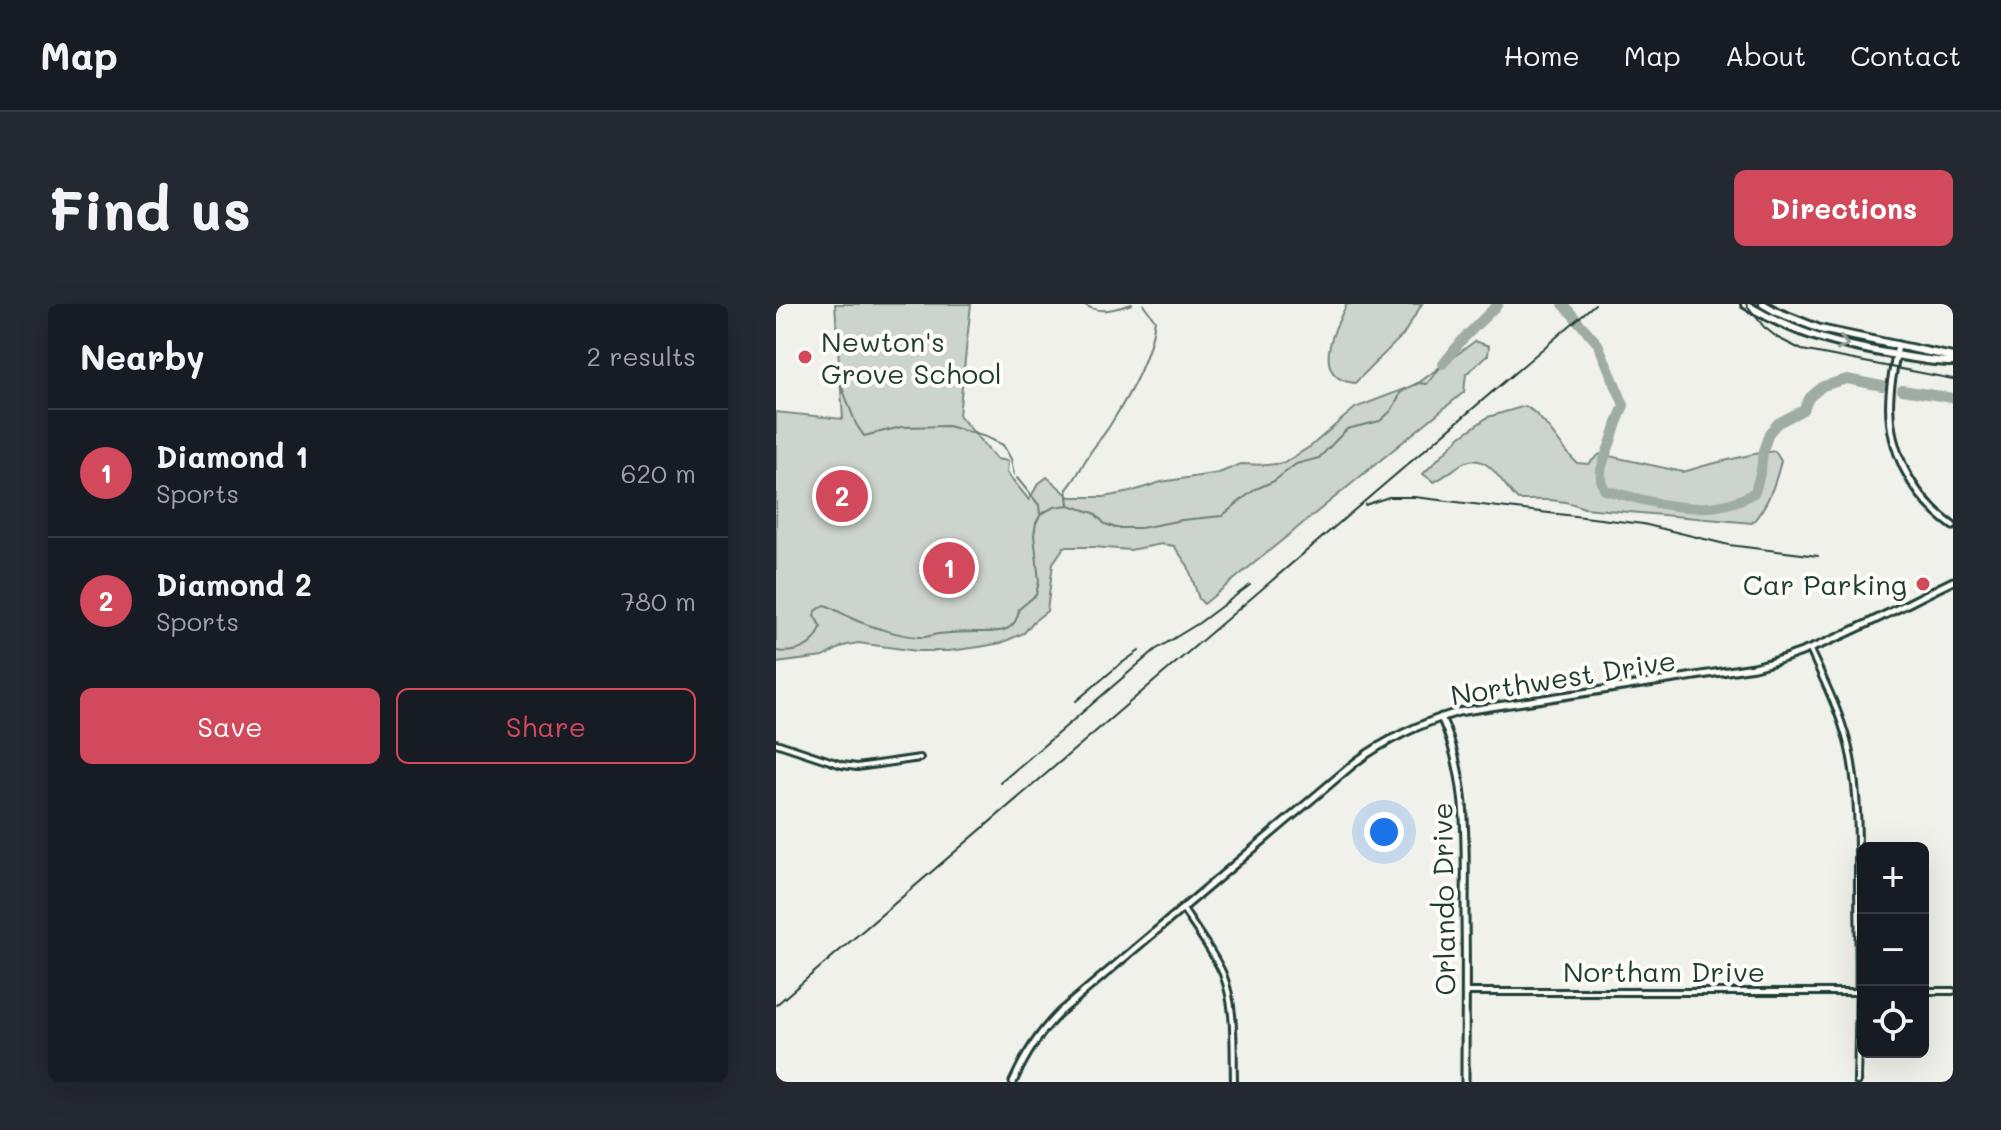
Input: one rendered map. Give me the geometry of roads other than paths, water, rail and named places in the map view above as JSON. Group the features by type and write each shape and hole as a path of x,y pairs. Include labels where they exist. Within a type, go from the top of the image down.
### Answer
{"main road":[{"path":"1745,304 1814,337 1897,355 1953,360"},
{"path":"1763,304 1820,329 1953,360"}],"street":[{"path":"1898,345 1890,407 1897,453 1915,488 1930,507 1953,526"},
{"name":"Northwest Drive","path":"1013,1082 1026,1053 1042,1031 1089,986 1357,761 1396,737 1458,712 1779,661 1810,650 1953,581"},
{"path":"1810,650 1842,724 1851,758 1858,817 1861,986"},
{"name":"Orlando Drive","path":"1441,717 1457,765 1465,818 1465,1082"},
{"path":"776,743 857,767 920,758"},
{"path":"1182,908 1223,975 1232,1011 1234,1082"},
{"path":"1929,991 1953,991"},
{"name":"Northam Drive","path":"1466,992 1857,992"},
{"path":"1857,1082 1858,1058"}],"waterway":[{"path":"1083,304 1101,310 1132,304"},
{"path":"1069,504 1067,489 1107,430 1144,361 1155,320 1143,304"},
{"path":"1443,364 1498,304"},
{"path":"1563,304 1598,344 1624,405 1601,472 1605,490 1623,495 1700,508 1738,501 1755,492 1769,433 1778,423 1803,410 1810,397 1823,386 1847,379 1882,386"},
{"path":"776,651 804,648 814,640 821,627 814,615 825,605 868,625 912,636 1004,630 1014,623 1019,609 1036,595 1039,581 1034,535 1041,514 1054,507 1069,505 1094,513 1105,524 1116,528 1141,528 1222,516 1256,489 1274,481 1296,464 1319,458 1347,429 1380,421 1391,411 1400,393 1417,383 1427,384 1443,364"},
{"path":"838,377 856,424 864,436 901,427 948,426 1003,445 1011,459 1014,475"},
{"path":"1902,390 1953,398"},
{"path":"1017,478 1039,505 1040,514"}],"railway":[{"path":"776,1005 1595,304"},
{"path":"1746,304 1764,327 1802,350 1953,379"},
{"path":"1365,505 1389,497 1414,497 1643,524 1729,545 1818,556"},
{"path":"1000,783 1155,650 1199,623 1250,585"},
{"path":"1076,701 1139,651"}],"place":[{"name":"Newton's Grove School","path":"805,357"},
{"name":"Diamond 2","path":"842,496"},
{"name":"Diamond 1","path":"949,568"},
{"name":"Car Parking","path":"1923,584"}]}
